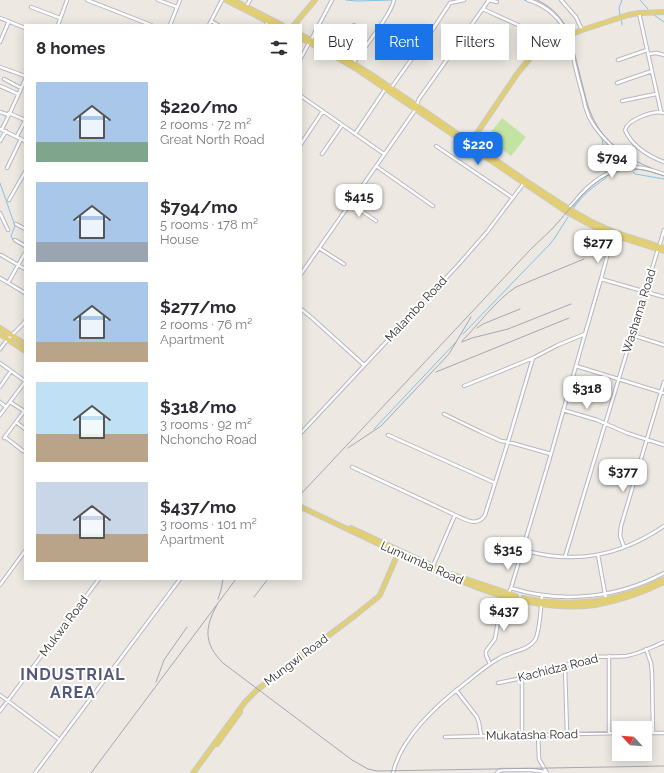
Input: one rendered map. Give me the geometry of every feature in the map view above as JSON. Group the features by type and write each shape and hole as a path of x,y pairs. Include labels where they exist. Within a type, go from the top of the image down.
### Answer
{"main road":[{"path":"226,0 267,23"},
{"path":"233,0 280,24"},
{"path":"295,24 315,0"},
{"path":"575,33 628,15 664,12"},
{"path":"302,36 353,64"},
{"path":"302,38 314,43"},
{"path":"347,60 567,212 591,225 664,249"},
{"path":"470,144 511,81 527,60"},
{"path":"525,182 568,209 613,233"},
{"path":"0,328 24,343"},
{"path":"0,334 24,350"},
{"name":"Lumumba Road","path":"302,506 449,576 483,589 541,603 565,606 593,605 627,598 664,581"},
{"name":"Lumumba Road","path":"400,552 507,595"},
{"name":"Mungwi Road","path":"194,773 245,702 258,689 378,597 400,552"},
{"name":"Lumumba Road","path":"541,603 572,603 606,599 637,591 664,581"}],"street":[{"path":"58,24 67,0"},
{"path":"87,0 148,24"},
{"path":"158,0 177,7"},
{"path":"170,24 180,0"},
{"path":"210,24 222,0"},
{"path":"246,7 250,0"},
{"path":"302,55 332,0"},
{"path":"353,64 387,15 394,0"},
{"path":"355,134 433,29 450,3 464,0"},
{"path":"302,272 417,108 419,99 488,0 497,2"},
{"path":"528,0 543,6 556,17 561,24"},
{"path":"561,0 576,17 582,30"},
{"path":"31,7 60,18"},
{"path":"483,9 517,25"},
{"path":"639,13 656,94 662,112 642,116 627,125 625,132 642,151 650,157 664,162"},
{"path":"0,18 24,28"},
{"path":"211,21 216,24"},
{"path":"0,42 9,22"},
{"path":"618,60 648,52 664,54"},
{"path":"574,60 588,115 611,145 630,162 631,168"},
{"path":"0,67 24,76"},
{"path":"617,83 652,71"},
{"path":"4,78 21,88"},
{"path":"24,82 1,129 24,140"},
{"path":"0,86 18,94"},
{"path":"622,101 656,94"},
{"path":"302,97 384,154"},
{"path":"302,142 323,111"},
{"path":"0,112 24,121"},
{"path":"17,136 24,123"},
{"path":"322,154 342,125"},
{"path":"0,141 6,131"},
{"path":"7,168 21,139"},
{"path":"436,146 512,198"},
{"path":"376,166 433,206"},
{"path":"568,209 602,176 616,170 622,168 641,168 664,174"},
{"path":"9,200 24,174"},
{"name":"Malambo Road","path":"302,432 473,248 525,182"},
{"path":"350,203 376,220"},
{"path":"0,214 8,230"},
{"path":"16,224 24,228"},
{"name":"Washama Road","path":"564,557 664,230"},
{"path":"490,664 486,655 486,650 495,640 500,610 511,588 564,410 613,233"},
{"path":"15,240 24,245"},
{"path":"319,248 344,264"},
{"path":"1,255 24,267"},
{"path":"8,283 24,255"},
{"path":"0,278 24,292"},
{"path":"601,279 664,297"},
{"path":"302,310 364,365"},
{"path":"0,349 24,322"},
{"path":"464,386 533,358 558,345 585,334"},
{"path":"632,336 664,346"},
{"path":"352,467 455,515 471,522 477,522 483,518 486,512 533,358"},
{"path":"0,363 24,381"},
{"path":"576,366 662,393"},
{"path":"0,387 11,372"},
{"path":"624,547 620,536 621,526 662,393 664,382"},
{"path":"0,415 24,383"},
{"path":"0,402 6,407"},
{"path":"10,402 24,411 5,438 23,451"},
{"path":"564,410 605,423 647,440 664,445"},
{"path":"444,414 501,441 551,454"},
{"path":"16,422 24,428"},
{"path":"388,435 495,482"},
{"path":"433,566 455,515"},
{"path":"522,550 564,557 598,555 616,550 640,540 664,526"},
{"path":"0,585 24,552"},
{"path":"598,555 606,599"},
{"path":"511,588 527,593 578,597 605,594 635,586 664,573"},
{"name":"Mukwa Road","path":"0,711 98,580"},
{"path":"35,773 179,580"},
{"path":"393,773 398,757 411,736 423,722 456,690 490,664 508,654 529,646 535,640 538,631 542,595"},
{"name":"Kachidza Road","path":"498,683 522,678 594,657 626,656 664,642"},
{"path":"646,649 651,663 652,673 653,733 664,733"},
{"path":"609,656 609,733"},
{"path":"565,666 566,734"},
{"path":"522,678 522,735"},
{"path":"456,690 477,717 481,735"},
{"path":"0,695 60,740"},
{"name":"Mukatasha Road","path":"445,737 609,733"},
{"path":"538,735 539,759 547,773"},
{"path":"497,773 502,770 531,770 547,773"}],"green space":[{"path":"502,118 526,137 511,156 487,137"}],"waterway":[{"path":"346,0 393,0"},
{"path":"524,0 528,1"},
{"path":"620,15 619,8 622,0"},
{"path":"640,0 648,9"},
{"path":"549,12 560,24"},
{"path":"654,15 664,22"},
{"path":"621,19 622,25"},
{"path":"572,60 583,102"},
{"path":"597,132 602,139 606,163 605,172"},
{"path":"603,140 610,148 627,161"},
{"path":"633,172 635,174 664,179"},
{"path":"573,209 584,195 607,176"},
{"path":"0,183 15,226 11,236 13,240"},
{"path":"463,334 550,244 568,217"},
{"path":"374,429 456,342"}],"railway":[{"path":"537,0 548,6 557,14 564,23 570,35 587,104 602,133 624,154 651,168"},
{"path":"302,493 593,185 613,173 625,170 640,169 664,176"},
{"path":"462,341 494,305 516,287 584,259"},
{"path":"462,342 508,329 571,304"},
{"path":"477,328 483,324 520,309"},
{"path":"348,448 381,426 449,354 471,317"},
{"path":"436,372 569,318"},
{"path":"218,599 223,580"},
{"path":"91,773 235,580"},
{"path":"254,597 267,580"},
{"path":"217,605 210,621 208,636 212,649 223,663 352,760 368,769 377,771 664,766"},
{"path":"156,682 164,660 187,627"}],"district":[{"name":"INDUSTRIAL AREA","path":"73,683"}]}
